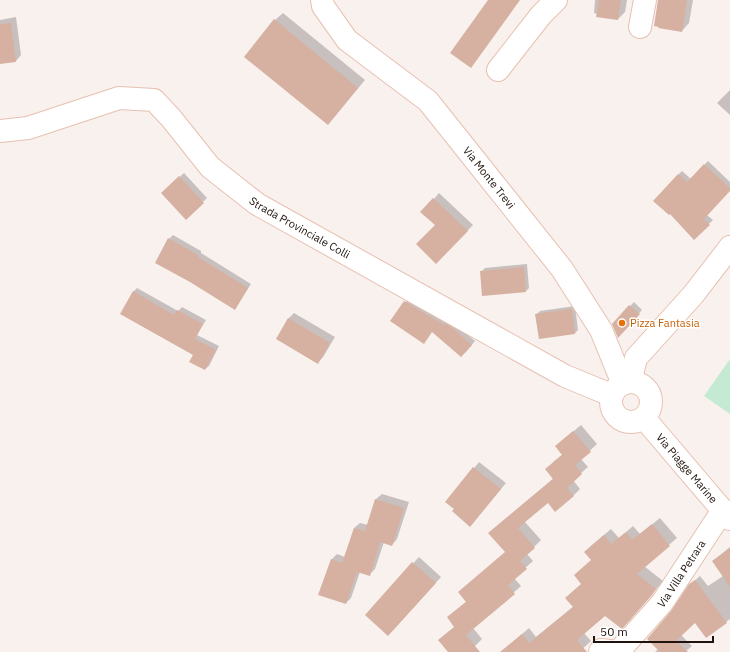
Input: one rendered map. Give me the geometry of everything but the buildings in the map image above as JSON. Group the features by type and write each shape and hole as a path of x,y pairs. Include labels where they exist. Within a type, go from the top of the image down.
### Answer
{"street":[{"path":"319,0 343,35"},
{"name":"Via Monte Trevi","path":"322,0 323,6 343,35 428,101 562,269 601,330 621,387"},
{"path":"498,70 541,15 556,0"},
{"path":"640,27 645,0"},
{"name":"Strada Provinciale Colli","path":"0,131 28,128 119,98 154,100 171,118 210,167 257,204 565,376 621,387"},
{"path":"621,387 638,384 644,387 649,394 651,401 650,408 644,418 630,423 623,421 612,411 610,403 621,387 636,358 693,295 730,247"},
{"name":"Via Piagge Marine","path":"644,418 726,514"},
{"name":"Via Villa Petrara","path":"618,652 662,603 726,514"},
{"path":"600,652 601,650 618,652"}],"green space":[{"path":"730,359 730,414 704,396"}],"place":[{"name":"Pizza Fantasia","path":"622,323"}]}
